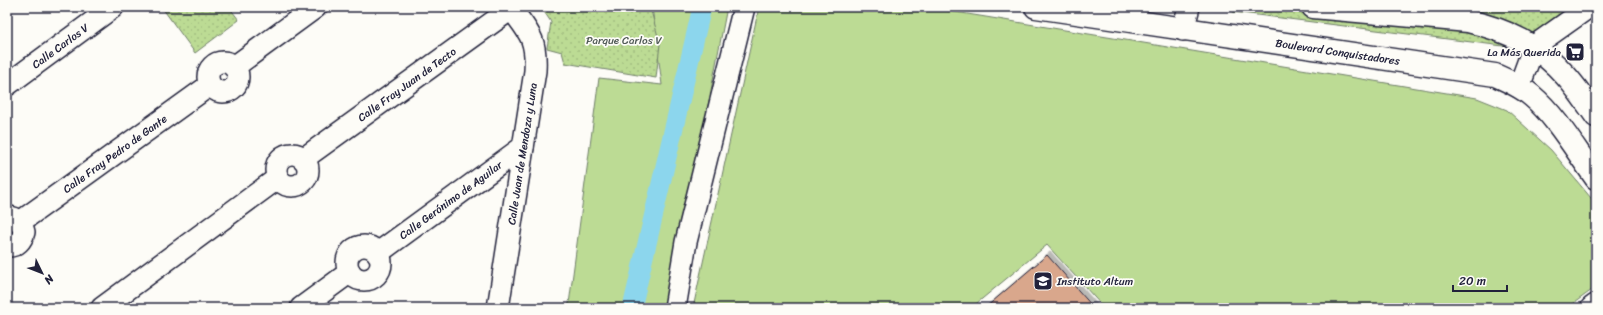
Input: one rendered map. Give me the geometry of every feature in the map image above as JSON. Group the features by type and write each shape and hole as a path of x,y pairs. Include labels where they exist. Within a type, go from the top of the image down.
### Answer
{"street":[{"name":"Calle Carlos V","path":"7,85 112,7"},
{"name":"Calle Fray Pedro de Gante","path":"13,220 210,85 218,92 223,93 233,89 238,78 234,67 316,7"},
{"path":"675,308 686,242 744,7"},
{"name":"Boulevard Conquistadores","path":"1036,7 1183,30 1495,75 1512,82 1532,95 1548,112 1596,178"},
{"path":"1183,30 1189,7"},
{"path":"1313,7 1468,21 1492,27 1534,46 1556,64 1596,116"},
{"path":"1519,87 1534,46 1589,7"},
{"name":"Calle Juan de Mendoza y Luna","path":"498,308 535,71 536,54 533,40 511,8"},
{"name":"Calle Fray Juan de Tecto","path":"102,308 278,178 286,185 292,186 302,182 307,176 308,170 307,164 303,159 511,8"},
{"name":"Calle Gerónimo de Aguilar","path":"301,308 350,272 348,261 352,251 363,246 369,246 378,253 523,147"},
{"path":"7,246 16,245 23,236 24,232 13,220"},
{"path":"1592,308 1596,305"}],"green space":[{"path":"166,7 229,7 239,20 195,53 163,9"},
{"name":"Parque Carlos V","path":"541,7 650,7 660,44 656,78 565,63 562,52 547,48 551,22"},
{"path":"652,7 727,7 669,308 560,308 569,304 599,78 662,85"},
{"path":"759,7 925,7 1477,98 1507,110 1551,150 1596,204 1596,287 1567,308 1104,308 1047,245 971,308 693,308"},
{"path":"1230,7 1581,7 1519,48 1233,12"}],"building":[{"name":"Instituto Altum","path":"1047,255 1094,308 985,308"}],"waterway":[{"path":"632,308 702,7"}],"place":[{"name":"La Más Querida","path":"1575,52"},
{"name":"Instituto Altum","path":"1043,281"}]}
